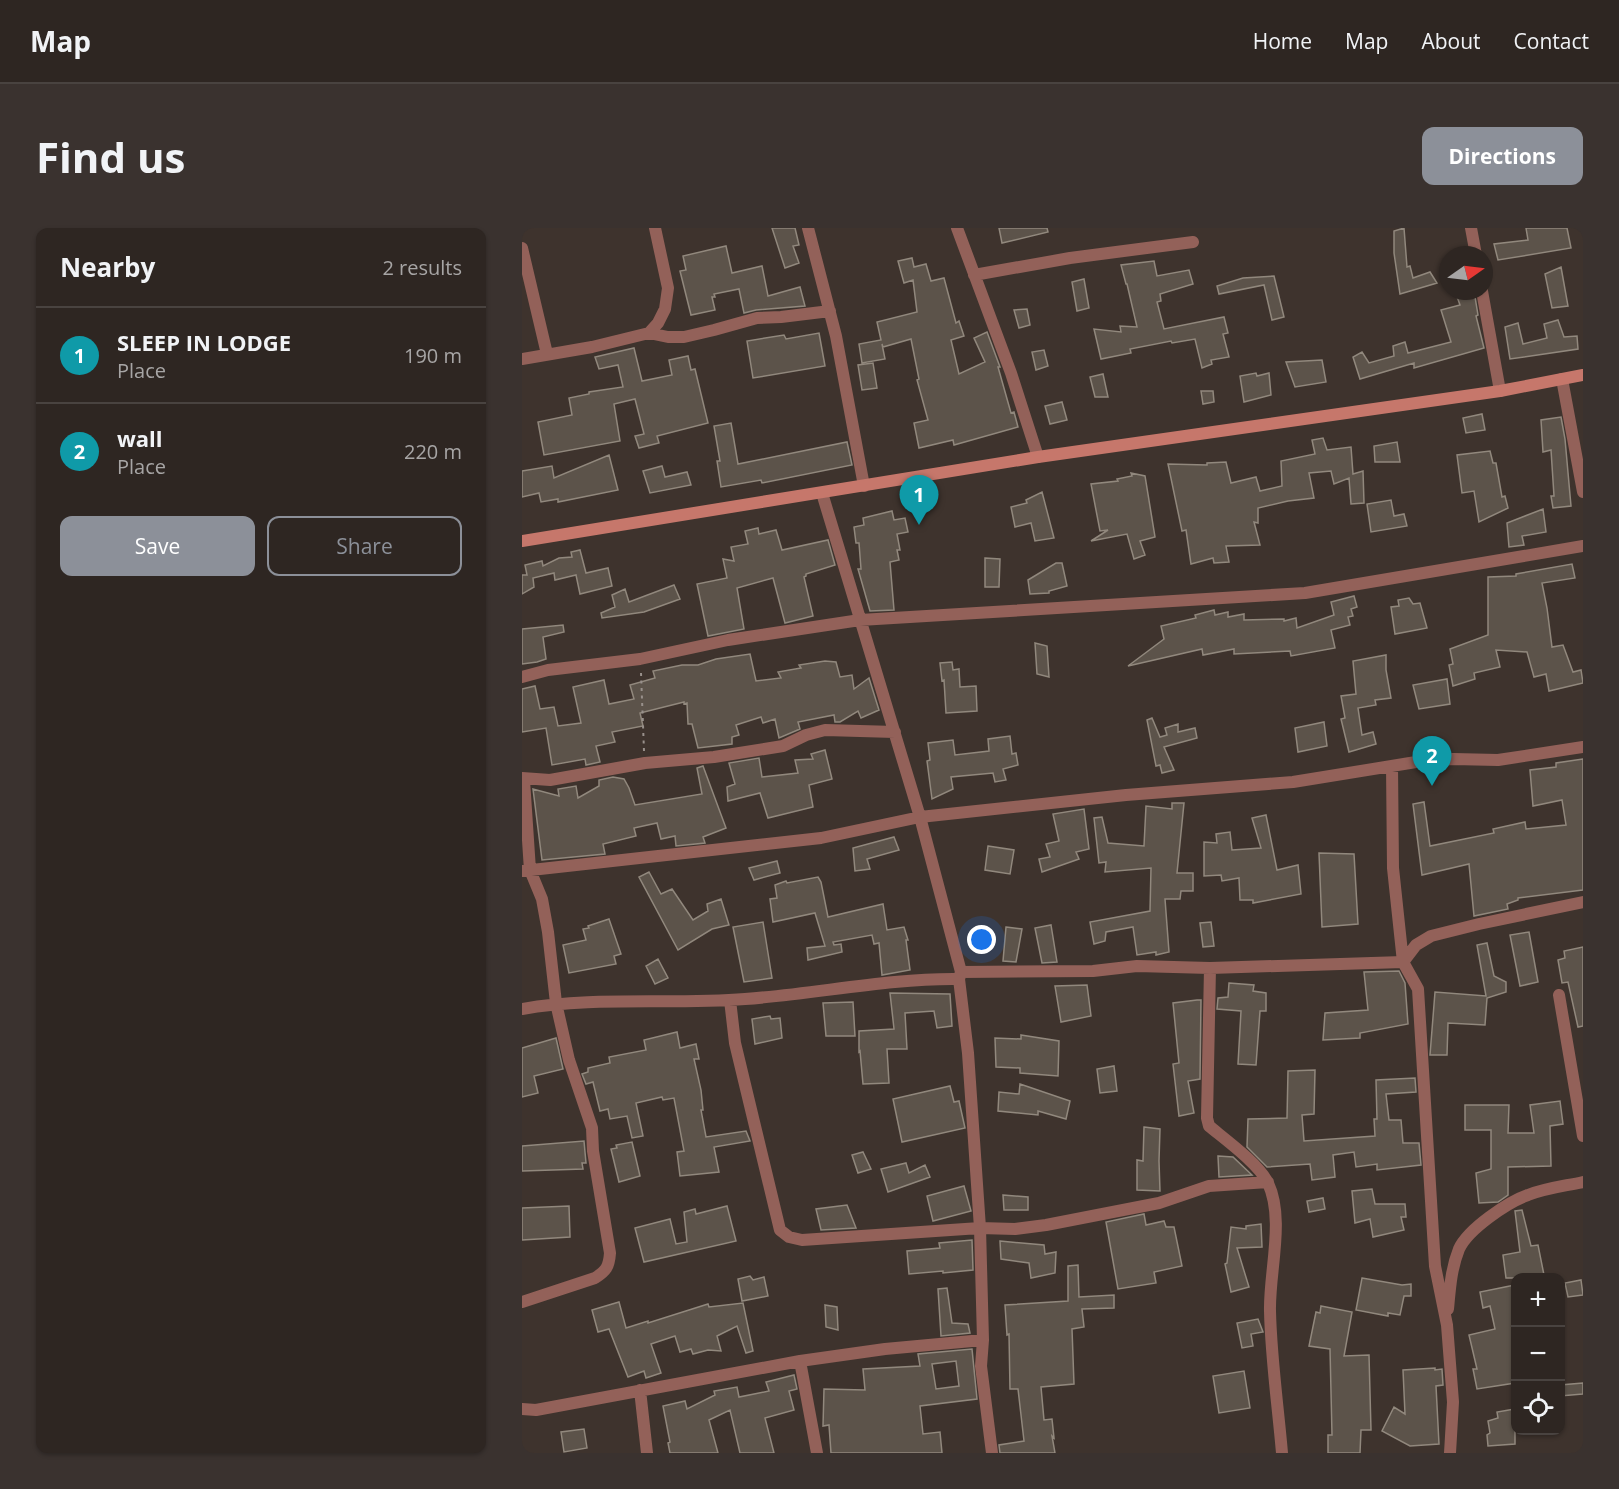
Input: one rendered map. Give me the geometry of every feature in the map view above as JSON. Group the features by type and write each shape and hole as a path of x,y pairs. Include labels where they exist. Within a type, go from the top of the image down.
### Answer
{"main road":[{"path":"522,541 1038,457 1500,391 1583,375"}],"street":[{"path":"649,333 658,323 665,309 669,288 655,228"},
{"path":"808,228 843,368 864,486"},
{"path":"957,228 1011,374 1038,457"},
{"path":"1471,228 1474,246"},
{"path":"974,275 1070,258 1193,242"},
{"path":"522,248 547,354"},
{"path":"1484,300 1500,391"},
{"path":"522,359 592,347 649,333 668,337 684,337 757,318 830,311"},
{"path":"1562,379 1583,492"},
{"path":"822,493 920,817 960,976 980,1228 983,1340 981,1366 992,1453"},
{"path":"522,677 548,670 640,658 728,640 860,620 1305,593 1583,546"},
{"path":"522,1302 595,1278 605,1272 609,1266 610,1253 593,1151 592,1128 569,1060 556,1003 542,899 526,871 523,779 550,780 645,763 714,758 783,746 806,735 825,730 895,732"},
{"path":"526,871 821,838 920,817 1126,795 1293,782 1392,766 1453,759 1498,760 1583,747"},
{"path":"1392,766 1393,868 1403,962 1418,989 1435,1266 1447,1325 1453,1401 1450,1453"},
{"path":"1403,962 1416,945 1431,936 1583,902"},
{"path":"522,1009 556,1003 730,1000 960,976 1093,971 1137,966 1210,968 1403,962"},
{"path":"1210,968 1207,1118 1209,1126 1247,1158 1268,1182 1274,1203 1270,1310 1282,1453"},
{"path":"1559,995 1583,1136"},
{"path":"730,1000 735,1043 780,1230 789,1237 802,1240 980,1228 1015,1229 1159,1203 1209,1186 1268,1182"},
{"path":"1447,1325 1451,1275 1460,1248 1470,1233 1526,1195 1583,1182"},
{"path":"522,1409 536,1410 800,1361 885,1349 983,1340"},
{"path":"800,1361 817,1453"},
{"path":"640,1390 647,1453"}],"path":[{"path":"640,658 645,763"}],"building":[{"path":"772,228 795,228 799,245 793,246 799,263 785,268"},
{"path":"999,228 1047,228 1048,232 1002,243"},
{"path":"1404,228 1407,267 1410,266 1413,278 1430,272 1437,283 1400,294 1394,253 1394,231"},
{"path":"1526,228 1567,228 1571,248 1498,260 1494,244 1528,240"},
{"path":"726,246 732,273 762,266 768,296 800,287 805,306 744,313 739,289 714,294 715,297 712,297 715,310 691,315 680,271 686,270 683,256"},
{"path":"912,258 914,267 926,264 931,281 944,278 956,323 959,321 964,336 951,340 959,374 985,362 974,338 987,332 1000,367 998,367 1011,413 1014,412 1018,427 954,445 953,440 919,448 914,423 928,420 917,380 919,379 911,339 883,347 882,344 885,359 862,363 859,344 881,340 877,322 917,312 913,280 904,283 898,261"},
{"path":"1154,261 1157,276 1189,270 1193,284 1160,294 1161,301 1157,302 1164,329 1224,317 1228,333 1223,334 1229,357 1211,360 1212,364 1202,368 1195,339 1130,349 1131,353 1101,359 1094,329 1121,332 1120,326 1137,327 1121,265"},
{"path":"1561,267 1568,306 1552,308 1545,274"},
{"path":"1274,276 1284,317 1272,320 1264,285 1219,294 1217,286 1243,278"},
{"path":"1084,279 1089,308 1077,311 1072,282"},
{"path":"1458,300 1476,300 1478,315 1476,316 1484,348 1414,368 1414,363 1360,379 1353,357 1362,352 1369,363 1394,356 1393,346 1405,342 1408,353 1451,342 1441,310 1460,305"},
{"path":"1027,309 1030,325 1019,328 1014,310"},
{"path":"1558,320 1564,337 1577,336 1578,349 1510,359 1505,327 1518,323 1523,344 1547,338 1544,324"},
{"path":"819,333 825,366 753,378 747,341 784,335 786,339"},
{"path":"634,348 642,381 672,375 669,360 688,356 691,370 695,369 708,423 657,436 659,443 639,448 635,436 644,434 635,399 614,404 620,441 544,455 538,422 572,415 569,398 589,394 589,392 623,387 618,365 599,369 595,357"},
{"path":"1044,350 1048,366 1036,370 1032,352"},
{"path":"1322,360 1326,382 1295,387 1286,362"},
{"path":"873,363 877,388 862,390 858,365"},
{"path":"1256,373 1257,376 1269,373 1271,395 1244,402 1240,376"},
{"path":"1103,374 1108,397 1095,397 1090,377"},
{"path":"1201,391 1213,391 1214,402 1203,404"},
{"path":"1062,402 1067,420 1050,424 1045,406"},
{"path":"1482,414 1485,430 1466,433 1463,418"},
{"path":"1561,417 1571,506 1553,508 1551,450 1543,452 1541,420"},
{"path":"731,423 738,464 847,442 852,465 762,483 761,480 721,487 717,461 720,461 714,426"},
{"path":"1323,438 1327,450 1351,447 1353,474 1363,471 1364,503 1351,504 1349,478 1334,484 1331,471 1309,473 1314,498 1258,508 1258,523 1254,522 1260,545 1226,546 1229,562 1214,563 1213,558 1191,564 1186,530 1182,531 1168,464 1207,465 1207,463 1226,462 1231,483 1256,477 1260,491 1282,486 1281,461 1315,454 1312,440"},
{"path":"1397,442 1400,462 1375,462 1374,446"},
{"path":"1490,451 1493,463 1496,463 1502,497 1505,496 1508,508 1479,522 1474,491 1462,493 1457,455"},
{"path":"609,455 618,490 558,502 558,499 541,502 539,493 522,497 522,471 552,466 554,478"},
{"path":"662,466 665,477 687,472 691,485 650,493 643,471"},
{"path":"1131,473 1145,476 1155,537 1140,541 1145,555 1134,559 1127,534 1091,541 1108,530 1100,531 1091,484 1118,481 1117,479 1132,476"},
{"path":"1042,492 1054,538 1035,541 1031,523 1015,527 1011,507 1027,503 1026,500"},
{"path":"1391,500 1394,516 1404,514 1407,526 1371,532 1367,504"},
{"path":"1543,509 1546,532 1522,536 1524,545 1509,547 1507,523"},
{"path":"892,511 894,520 905,518 908,532 897,534 899,560 890,562 894,610 870,611 858,569 861,569 859,543 856,543 854,527 864,525 863,518"},
{"path":"758,528 759,534 776,530 782,550 828,540 835,565 806,574 804,577 813,616 785,623 773,578 737,588 744,629 708,636 697,584 727,578 723,559 734,561 731,547 748,544 745,531"},
{"path":"580,550 586,573 608,568 612,586 580,594 576,575 555,580 554,573 533,578 534,587 522,594 522,575 527,575 525,565 542,561 543,566 559,558 572,557 571,552"},
{"path":"985,558 1000,559 999,587 985,587"},
{"path":"1056,563 1062,563 1067,586 1049,591 1049,593 1030,594 1028,580"},
{"path":"1572,564 1575,578 1542,583 1552,647 1563,645 1573,672 1581,670 1583,683 1549,691 1546,674 1534,677 1527,652 1496,650 1500,667 1474,673 1475,679 1453,686 1449,665 1453,664 1450,649 1488,635 1488,577 1516,576 1516,574"},
{"path":"674,585 680,599 644,612 602,618 601,613 615,607 612,595 625,589 629,602"},
{"path":"1354,596 1357,607 1351,609 1353,616 1348,617 1350,625 1331,630 1335,648 1291,656 1290,651 1234,654 1234,649 1203,655 1202,649 1128,666 1164,639 1161,626 1196,618 1195,615 1214,610 1215,615 1228,612 1228,617 1244,614 1244,620 1284,619 1284,621 1296,618 1297,628 1334,615 1331,602"},
{"path":"1409,598 1413,604 1420,603 1427,628 1395,634 1391,607 1399,606 1398,600"},
{"path":"563,625 564,632 543,637 546,659 522,664 522,629"},
{"path":"1035,643 1047,646 1049,677 1037,674"},
{"path":"750,654 756,681 781,678 778,672 801,668 799,665 825,661 836,662 840,677 852,675 854,689 869,678 879,710 861,718 858,711 840,722 835,722 834,715 798,722 800,729 779,738 775,719 763,723 761,717 736,725 739,735 732,737 732,744 698,748 692,724 688,724 687,703 684,704 684,702 640,713 643,726 612,732 615,742 596,746 600,762 586,765 585,759 552,765 546,728 522,732 522,689 535,686 540,709 554,707 558,726 581,723 573,687 604,680 609,704 634,699 630,685 655,678 653,671 682,665 698,665 716,659"},
{"path":"1386,655 1391,698 1375,700 1376,705 1358,708 1362,735 1373,732 1376,744 1349,752 1341,719 1345,718 1341,696 1356,694 1353,661"},
{"path":"952,662 953,670 959,669 960,687 976,686 977,711 946,713 944,680 942,681 940,663"},
{"path":"1447,679 1450,704 1419,709 1413,685"},
{"path":"1152,718 1160,737 1167,735 1165,728 1178,724 1178,732 1195,728 1197,738 1164,747 1174,770 1162,773 1160,765 1156,766 1147,720"},
{"path":"1324,722 1327,746 1298,752 1295,728"},
{"path":"1010,736 1012,754 1016,753 1018,765 1003,769 1006,780 995,782 993,773 951,777 953,789 932,799 927,761 930,760 928,743 953,740 955,755 989,751 988,739"},
{"path":"825,750 832,779 809,785 813,807 768,818 760,793 728,801 727,787 735,784 729,763 759,758 762,777 798,773 795,760 813,759 811,754"},
{"path":"1583,759 1583,890 1518,898 1507,904 1508,909 1474,916 1469,864 1422,875 1413,804 1424,802 1430,846 1494,833 1493,829 1525,822 1526,829 1566,825 1562,800 1533,806 1530,770 1556,767 1556,763"},
{"path":"703,766 726,828 703,837 705,843 676,846 675,836 661,839 657,823 634,828 636,836 603,844 605,854 542,860 533,789 559,796 558,789 576,786 578,798 599,786 599,780 613,777 624,779 635,805 702,794 697,768"},
{"path":"1172,803 1184,803 1177,873 1193,873 1193,891 1181,891 1180,899 1165,899 1169,952 1137,955 1133,927 1106,932 1105,941 1094,944 1090,922 1150,911 1151,868 1105,872 1106,862 1099,863 1094,818 1102,817 1108,843 1144,846 1146,806 1172,809"},
{"path":"1084,809 1089,849 1076,852 1079,859 1042,872 1039,859 1050,857 1046,844 1059,841 1053,814"},
{"path":"1266,815 1277,870 1298,865 1301,894 1253,903 1253,900 1240,900 1239,878 1222,881 1221,875 1204,876 1204,842 1217,843 1216,834 1230,832 1232,850 1261,848 1252,818"},
{"path":"894,837 899,850 867,859 870,869 855,871 853,848"},
{"path":"988,846 1014,850 1010,874 985,870"},
{"path":"1319,853 1354,854 1358,924 1322,927"},
{"path":"777,861 780,873 754,880 749,868"},
{"path":"649,872 661,894 672,889 693,920 708,911 707,904 721,899 729,925 712,929 678,950 639,877"},
{"path":"818,877 828,917 883,904 887,930 904,927 908,940 906,940 910,970 882,975 879,943 874,944 872,935 833,942 834,945 841,944 842,952 808,960 807,948 825,946 815,913 773,922 770,899 777,898 775,885 786,881 787,883"},
{"path":"609,919 621,954 614,956 616,964 569,973 563,945 586,940 583,929"},
{"path":"763,922 772,978 744,982 733,927"},
{"path":"1211,922 1214,946 1203,947 1200,923"},
{"path":"1051,925 1057,962 1042,963 1035,928"},
{"path":"1006,927 1022,929 1016,962 1003,961"},
{"path":"1529,932 1538,982 1520,986 1510,935"},
{"path":"1487,943 1494,976 1506,982 1506,992 1487,998 1485,1025 1448,1023 1447,1055 1430,1055 1435,992 1486,996 1477,945"},
{"path":"1583,947 1583,1026 1578,1027 1568,982 1562,983 1558,960 1565,958 1564,951"},
{"path":"658,959 668,978 655,984 646,966"},
{"path":"1399,971 1405,983 1408,1024 1360,1033 1360,1038 1323,1040 1325,1013 1368,1010 1364,972"},
{"path":"1229,983 1254,985 1253,991 1266,993 1266,1011 1260,1011 1256,1065 1238,1064 1241,1011 1217,1009 1218,998 1228,997"},
{"path":"1087,985 1091,1016 1061,1022 1055,986"},
{"path":"890,993 950,994 952,1026 937,1028 934,1011 905,1013 907,1049 887,1049 889,1083 863,1084 859,1031 894,1029"},
{"path":"1201,1000 1200,1079 1188,1081 1194,1113 1179,1116 1173,1064 1179,1063 1173,1003"},
{"path":"853,1002 855,1036 826,1036 823,1003"},
{"path":"770,1016 771,1019 780,1018 782,1038 755,1044 752,1019"},
{"path":"677,1032 680,1048 696,1044 699,1059 694,1059 701,1090 703,1110 701,1110 706,1137 746,1131 750,1141 714,1147 719,1172 680,1176 677,1152 684,1151 674,1098 663,1100 662,1097 636,1103 643,1136 632,1138 627,1116 610,1119 608,1109 600,1111 593,1082 586,1084 582,1074 588,1072 588,1068 610,1063 609,1057 646,1050 644,1040"},
{"path":"1021,1035 1059,1041 1058,1076 1020,1073 1020,1068 996,1067 995,1038 1021,1039"},
{"path":"556,1038 563,1069 534,1076 538,1093 522,1097 522,1048"},
{"path":"1114,1066 1117,1091 1100,1093 1097,1069"},
{"path":"1315,1070 1314,1114 1302,1115 1304,1141 1375,1136 1376,1080 1415,1078 1416,1092 1386,1094 1389,1120 1401,1120 1403,1143 1419,1143 1421,1165 1377,1170 1377,1164 1356,1167 1354,1152 1333,1155 1335,1177 1312,1180 1310,1164 1267,1167 1247,1147 1248,1119 1287,1118 1288,1071"},
{"path":"1020,1084 1070,1101 1066,1119 1038,1111 1038,1115 998,1111 999,1092 1019,1094"},
{"path":"950,1086 954,1102 959,1101 965,1128 902,1142 893,1099"},
{"path":"1560,1101 1563,1124 1550,1126 1551,1166 1508,1167 1508,1195 1498,1202 1479,1203 1476,1173 1491,1169 1491,1130 1465,1130 1465,1105 1509,1105 1508,1133 1534,1133 1530,1105"},
{"path":"1144,1127 1160,1129 1160,1191 1137,1190 1137,1160 1143,1161"},
{"path":"584,1141 586,1163 582,1163 583,1169 522,1171 522,1146"},
{"path":"632,1142 640,1176 619,1182 611,1149 617,1148 616,1145"},
{"path":"863,1152 871,1169 858,1173 852,1155"},
{"path":"1218,1156 1233,1157 1252,1175 1219,1177"},
{"path":"906,1163 909,1173 925,1165 930,1177 888,1192 881,1169"},
{"path":"964,1186 971,1211 933,1221 927,1196"},
{"path":"1372,1189 1375,1204 1405,1204 1406,1217 1401,1217 1404,1230 1373,1237 1370,1219 1355,1223 1352,1191"},
{"path":"1003,1195 1028,1197 1028,1210 1004,1210"},
{"path":"1323,1198 1325,1209 1309,1212 1307,1201"},
{"path":"847,1205 856,1228 821,1230 816,1209"},
{"path":"569,1206 570,1237 522,1240 522,1208"},
{"path":"727,1206 736,1241 644,1262 635,1228 670,1219 676,1244 687,1242 684,1212 695,1209 696,1214"},
{"path":"1522,1210 1531,1246 1538,1245 1544,1273 1511,1273 1511,1278 1506,1278 1503,1255 1520,1252 1515,1211"},
{"path":"1144,1214 1146,1225 1164,1221 1166,1227 1174,1227 1182,1266 1154,1272 1156,1283 1118,1289 1106,1222"},
{"path":"1261,1224 1262,1247 1237,1248 1249,1287 1231,1292 1225,1264 1227,1263 1231,1227 1246,1229 1246,1226"},
{"path":"972,1240 973,1270 909,1274 907,1251 940,1248 939,1243"},
{"path":"1000,1241 1044,1245 1045,1254 1056,1252 1055,1273 1031,1278 1029,1263 1001,1259"},
{"path":"1078,1265 1079,1297 1114,1295 1114,1308 1082,1309 1084,1327 1072,1329 1074,1384 1041,1387 1044,1420 1052,1419 1055,1453 1000,1453 999,1445 1024,1441 1018,1389 1010,1389 1009,1334 1007,1335 1005,1305 1068,1301 1068,1266"},
{"path":"750,1276 753,1280 764,1277 768,1296 742,1301 738,1279"},
{"path":"1362,1278 1402,1285 1411,1284 1411,1296 1404,1296 1400,1315 1388,1313 1388,1316 1356,1310"},
{"path":"1581,1280 1583,1295 1568,1297 1565,1283"},
{"path":"1511,1286 1511,1384 1477,1389 1473,1369 1477,1369 1469,1335 1495,1329 1490,1306 1483,1308 1480,1292"},
{"path":"947,1288 952,1323 968,1324 970,1333 941,1336 938,1289"},
{"path":"619,1302 626,1328 708,1304 709,1307 743,1303 753,1351 746,1353 737,1326 717,1336 721,1351 708,1350 693,1354 691,1349 680,1352 675,1336 651,1344 661,1373 646,1378 644,1371 628,1377 609,1329 598,1332 592,1310"},
{"path":"825,1305 837,1307 838,1330 826,1327"},
{"path":"1321,1306 1352,1312 1344,1356 1369,1355 1371,1430 1361,1430 1360,1453 1328,1453 1328,1435 1332,1435 1330,1349 1309,1346 1316,1312 1320,1313"},
{"path":"1258,1319 1263,1332 1251,1334 1253,1346 1242,1348 1237,1323"},
{"path":"972,1349 977,1399 920,1406 923,1434 940,1432 942,1453 831,1453 829,1425 823,1426 824,1389 865,1390 863,1369 920,1366 918,1354","holes":["956,1361 959,1386 936,1389 932,1364"]},
{"path":"1435,1368 1435,1370 1442,1369 1443,1385 1436,1386 1439,1444 1410,1446 1382,1431 1394,1407 1405,1414 1403,1370"},
{"path":"1244,1371 1250,1408 1219,1413 1213,1376"},
{"path":"794,1375 797,1389 789,1391 794,1410 765,1418 774,1453 740,1453 730,1410 709,1420 718,1453 670,1453 663,1406 685,1401 687,1409 715,1395 714,1391 737,1387 739,1397 769,1391 766,1382"},
{"path":"1583,1383 1583,1394 1565,1396 1565,1385"},
{"path":"1511,1410 1511,1435 1515,1435 1515,1444 1488,1446 1487,1435 1490,1433 1488,1421 1498,1418 1497,1412"},
{"path":"584,1429 587,1448 564,1452 561,1432"}],"place":[{"name":"SLEEP IN LODGE","path":"919,525"},
{"name":"wall","path":"1432,786"}]}
